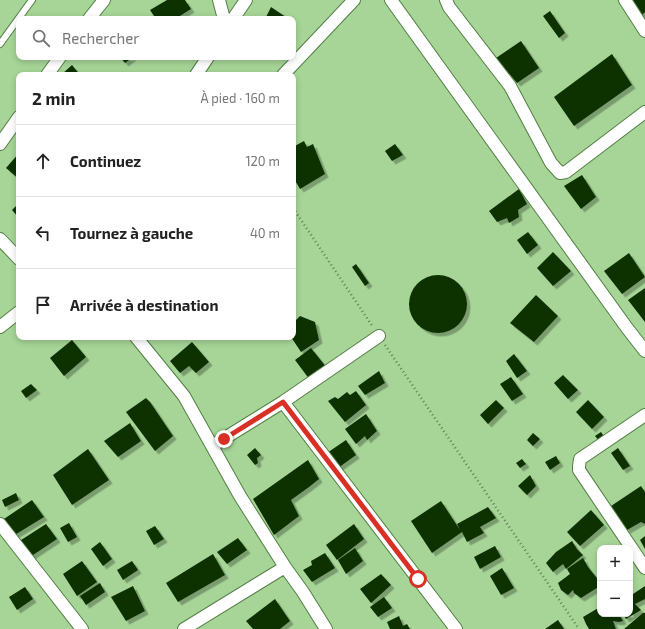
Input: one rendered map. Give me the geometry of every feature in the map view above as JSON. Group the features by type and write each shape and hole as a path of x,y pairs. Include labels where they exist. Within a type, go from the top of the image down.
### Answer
{"street":[{"path":"91,16 104,0"},
{"path":"219,0 223,16"},
{"path":"235,16 246,0"},
{"path":"286,72 354,0"},
{"path":"391,0 645,351"},
{"path":"446,0 449,7 510,86 551,163 560,173 566,172 645,112"},
{"path":"625,0 645,31"},
{"path":"49,72 58,60"},
{"path":"198,72 206,60"},
{"path":"0,144 16,121"},
{"path":"0,239 16,256"},
{"path":"0,327 16,314"},
{"path":"212,446 283,402 379,336"},
{"path":"138,340 184,396 240,496 326,629"},
{"path":"283,402 456,629"},
{"path":"645,415 580,459 579,470 645,568"},
{"path":"0,524 82,629"},
{"path":"184,629 285,567"}],"lane":[{"path":"20,16 32,0"},
{"path":"0,44 16,22"}],"path":[{"path":"296,212 579,629"}],"building":[{"path":"167,0 185,0 191,9 180,16 154,16 150,10"},
{"path":"629,0 645,0 645,12 641,16"},
{"path":"271,7 284,16 266,16"},
{"path":"550,11 565,33 559,38 543,16"},
{"path":"521,41 539,68 517,83 496,58"},
{"path":"612,54 632,85 574,126 554,97"},
{"path":"72,65 78,72 64,72"},
{"path":"304,141 307,147 313,144 325,174 300,189 296,182 296,145"},
{"path":"395,144 403,155 392,161 385,151"},
{"path":"16,156 16,176 6,168"},
{"path":"582,175 596,197 581,209 564,186"},
{"path":"519,189 527,204 518,210 519,217 509,223 507,218 497,222 489,211"},
{"path":"16,206 16,215 12,210"},
{"path":"528,232 538,245 527,254 517,240"},
{"path":"553,252 571,271 553,286 537,268"},
{"path":"629,253 645,277 622,294 604,271"},
{"path":"356,264 369,283 365,286 352,267"},
{"path":"432,275 444,275 459,283 467,298 467,310 459,325 444,333 432,333 417,325 409,310 409,298 417,283"},
{"path":"645,288 645,322 628,300"},
{"path":"536,295 558,316 534,342 510,323"},
{"path":"300,316 315,322 319,340 301,352 293,340 296,340 296,320"},
{"path":"72,340 86,357 64,376 50,358"},
{"path":"192,342 209,362 196,373 189,366 180,373 170,361"},
{"path":"311,348 327,368 310,380 295,360"},
{"path":"514,354 527,371 517,378 506,361"},
{"path":"379,371 385,383 365,395 358,386"},
{"path":"563,375 578,390 568,399 554,383"},
{"path":"511,377 523,394 512,401 500,384"},
{"path":"31,384 37,390 26,398 21,391"},
{"path":"356,391 366,405 345,422 328,401 335,397 338,399 347,392 350,395"},
{"path":"146,398 173,436 155,451 126,412"},
{"path":"496,400 504,408 488,424 480,415"},
{"path":"588,400 604,417 592,429 576,412"},
{"path":"366,414 377,431 367,440 365,436 356,444 345,429"},
{"path":"130,423 141,441 118,457 104,441"},
{"path":"601,432 605,438 600,442 595,436"},
{"path":"533,433 540,439 533,446 527,440"},
{"path":"346,440 356,455 338,468 327,453"},
{"path":"255,448 261,455 257,458 258,463 255,465 247,455"},
{"path":"618,448 630,466 623,470 611,453"},
{"path":"88,449 109,480 72,505 53,475"},
{"path":"556,456 560,463 550,470 545,462"},
{"path":"522,459 526,464 520,468 516,463"},
{"path":"308,460 319,479 291,500 299,516 274,535 253,499"},
{"path":"530,475 536,486 527,495 518,486"},
{"path":"641,486 645,492 645,524 641,522 627,530 611,506"},
{"path":"16,493 19,500 5,507 2,500"},
{"path":"32,500 44,517 13,536 1,521"},
{"path":"441,501 460,530 457,524 488,507 496,518 480,527 484,533 467,542 462,532 432,553 411,521"},
{"path":"591,510 604,525 580,546 567,532"},
{"path":"69,523 77,537 68,542 60,528"},
{"path":"46,524 57,539 30,557 18,542"},
{"path":"354,524 364,539 337,560 326,545"},
{"path":"155,526 164,539 154,545 146,531"},
{"path":"645,536 645,549 640,540"},
{"path":"238,538 247,550 227,564 217,552"},
{"path":"572,541 583,555 566,569 563,564 553,572 546,563 556,552"},
{"path":"100,542 112,559 103,566 91,549"},
{"path":"495,546 501,557 480,569 474,557"},
{"path":"355,548 363,561 346,574 338,560"},
{"path":"325,553 335,568 312,582 303,570 312,565 311,561"},
{"path":"213,554 225,575 178,602 166,583"},
{"path":"583,558 597,578 597,588 581,598 574,593 573,590 568,595 561,590 558,583 570,574 567,569"},
{"path":"82,561 97,582 77,596 63,574"},
{"path":"132,561 138,570 123,580 117,570"},
{"path":"502,568 514,588 501,595 490,576"},
{"path":"381,574 391,585 371,603 360,589"},
{"path":"100,583 105,592 86,605 80,596"},
{"path":"133,586 145,611 126,621 111,597"},
{"path":"645,586 645,599 635,604 641,610 633,615 633,594"},
{"path":"25,587 33,599 17,610 9,597"},
{"path":"384,597 392,608 378,617 370,607"},
{"path":"275,599 290,621 280,629 253,629 246,621"},
{"path":"597,609 597,617 621,617 623,621 613,621 616,629 589,629 583,617"},
{"path":"643,613 645,613 645,629 624,629"},
{"path":"399,616 403,626 407,624 410,629 390,629 387,622"},
{"path":"558,620 564,629 545,629"}],"route":[{"path":"224,439 283,402 418,579"}]}
